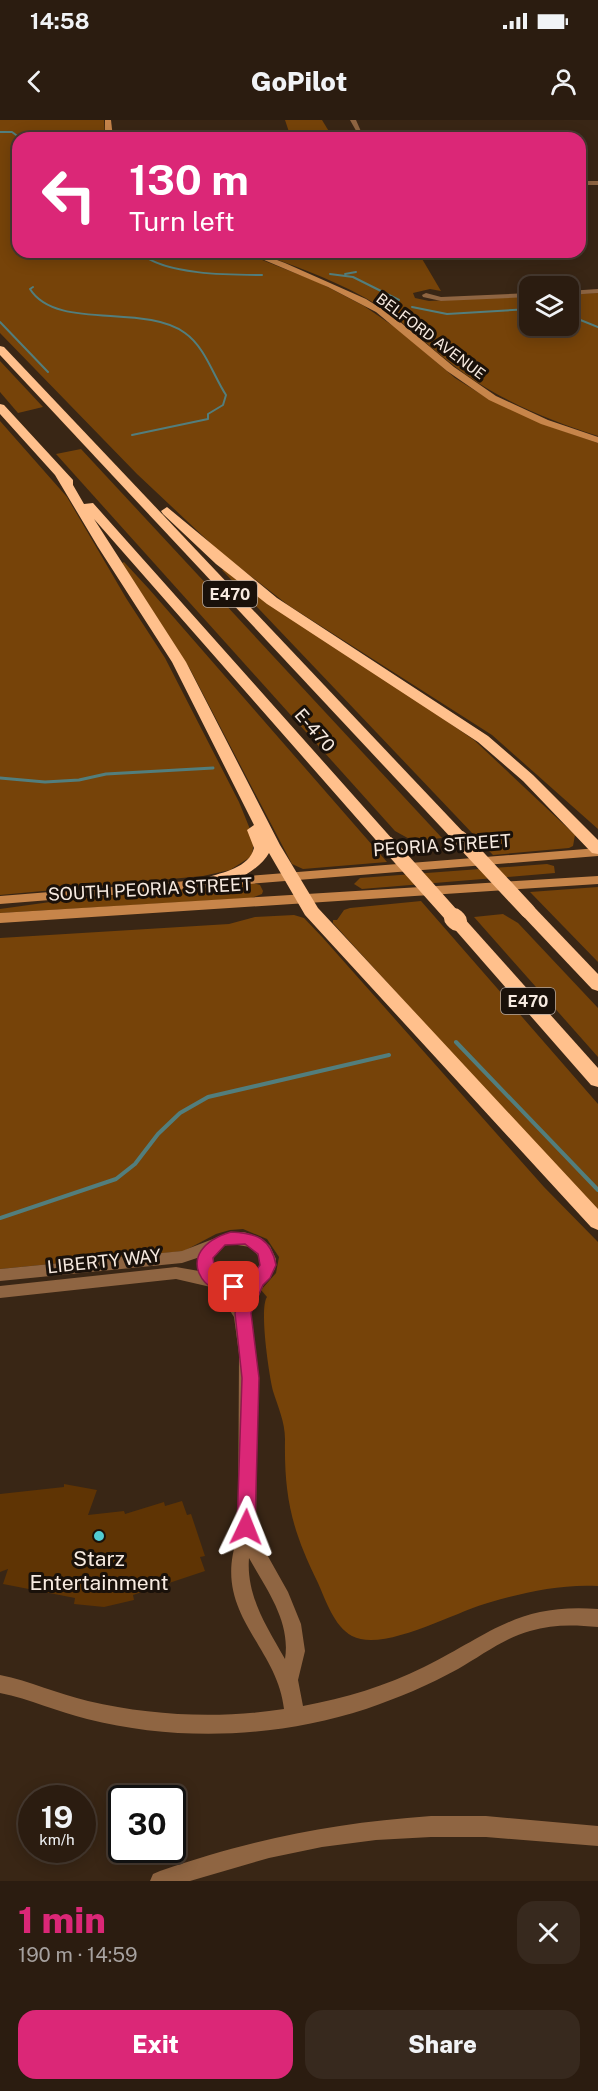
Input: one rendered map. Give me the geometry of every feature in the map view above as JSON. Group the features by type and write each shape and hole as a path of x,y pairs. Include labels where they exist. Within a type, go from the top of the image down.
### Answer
{"highway":[{"name":"E-470","path":"0,349 598,985"},
{"name":"E-470","path":"0,407 598,1080"},
{"path":"97,451 121,466 221,561 257,589 469,728 528,778 598,850"},
{"path":"61,475 104,547 179,662 303,900 476,1092 490,1104 598,1222"},
{"path":"528,778 557,797 598,833"},
{"path":"212,882 246,868 262,854 262,844 251,822 254,809"},
{"path":"476,1092 484,1106 598,1236"}],"main road":[{"name":"BELFORD AVENUE","path":"265,258 324,281 377,309 461,377 493,398 542,420 598,440"},
{"name":"PEORIA STREET","path":"288,875 598,850"},
{"name":"SOUTH PEORIA STREET","path":"0,900 288,875"},
{"path":"303,900 598,880"},
{"name":"SOUTH PEORIA STREET","path":"0,918 303,900"}],"street":[{"path":"579,292 598,291"},
{"path":"426,295 441,299 519,295"},
{"path":"218,1282 240,1287 256,1281 264,1274 268,1265 265,1251 248,1239 231,1238 211,1247 205,1256 204,1266 243,1313"},
{"name":"LIBERTY WAY","path":"0,1275 182,1257 211,1247"},
{"name":"LIBERTY WAY","path":"0,1292 176,1273 218,1282"},
{"path":"256,1281 243,1313 250,1378 247,1536 241,1548 240,1560 244,1601 256,1627 288,1680 295,1717"},
{"path":"247,1536 283,1597 292,1620 295,1666 288,1680"},
{"path":"0,1684 86,1710 148,1721 228,1724 295,1717 346,1706 403,1686 520,1624 556,1617 598,1618"},
{"path":"160,1881 264,1847 374,1828 491,1825 598,1836"}],"shaded area":[{"path":"0,120 104,120 105,132 12,132 12,258 257,258 320,283 364,306 399,330 455,378 487,398 543,424 598,443 598,829 492,735 288,605 221,553 137,474 0,333"},
{"path":"285,120 322,120 329,132 289,132"},
{"path":"272,258 422,258 441,291 430,289 413,293 415,298 429,301 519,296 519,336 579,336 579,294 598,293 598,436 529,410 496,394 454,366 379,306 350,290"},
{"path":"0,361 43,407 18,413 0,392"},
{"path":"0,421 67,497 126,598 165,658 239,802 254,839 252,856 230,870 203,876 0,895"},
{"path":"81,449 442,838 413,841 395,831 56,454"},
{"path":"124,562 387,862 303,869 292,864 190,669 122,563"},
{"path":"226,569 474,740 575,835 573,846 493,855 222,570"},
{"path":"547,864 554,866 555,873 362,889 354,884 360,878"},
{"path":"249,882 260,885 262,894 251,898 0,913 0,909 72,899"},
{"path":"598,887 598,962 530,892"},
{"path":"421,901 598,1104 598,1214 333,923 333,920 337,920 344,910 350,908"},
{"path":"503,914 518,923 598,1008 598,1057 474,917"},
{"path":"294,915 304,918 323,938 544,1187 598,1242 598,1586 557,1588 517,1595 476,1607 420,1629 382,1639 366,1640 352,1636 335,1620 302,1546 291,1513 286,1479 284,1427 269,1371 264,1314 267,1297 261,1290 276,1273 279,1257 267,1239 243,1229 230,1230 216,1234 184,1251 0,1269 0,938 229,924 255,917"}],"building":[{"name":"Starz Entertainment","path":"64,1484 97,1490 88,1515 124,1511 125,1514 164,1502 165,1506 182,1501 187,1515 191,1514 205,1556 200,1557 205,1571 133,1595 134,1600 104,1607 74,1604 75,1598 3,1584 8,1569 0,1572 0,1494 64,1487"}],"waterway":[{"path":"0,132 12,132"},
{"path":"147,258 164,265 198,272 262,275"},
{"path":"345,274 356,272"},
{"path":"330,274 353,277 399,300"},
{"path":"33,287 30,289 42,302 59,309 147,319 168,324 185,333 203,353 226,395 223,405 208,414 208,419 132,435"},
{"path":"412,307 447,314 519,310"},
{"path":"579,319 598,327"},
{"path":"0,322 48,372"},
{"path":"0,778 45,782 79,780 106,774 213,768"},
{"path":"456,1042 598,1190"},
{"path":"0,1218 116,1179 135,1164 158,1134 180,1113 208,1097 389,1055"}],"place":[{"name":"Starz Entertainment","path":"99,1536"}],"route":[{"path":"234,1287 217,1283 208,1276 204,1266 205,1256 219,1241 242,1237 254,1240 265,1251 268,1265 261,1278 256,1281 243,1313 250,1378 246,1527"}]}
